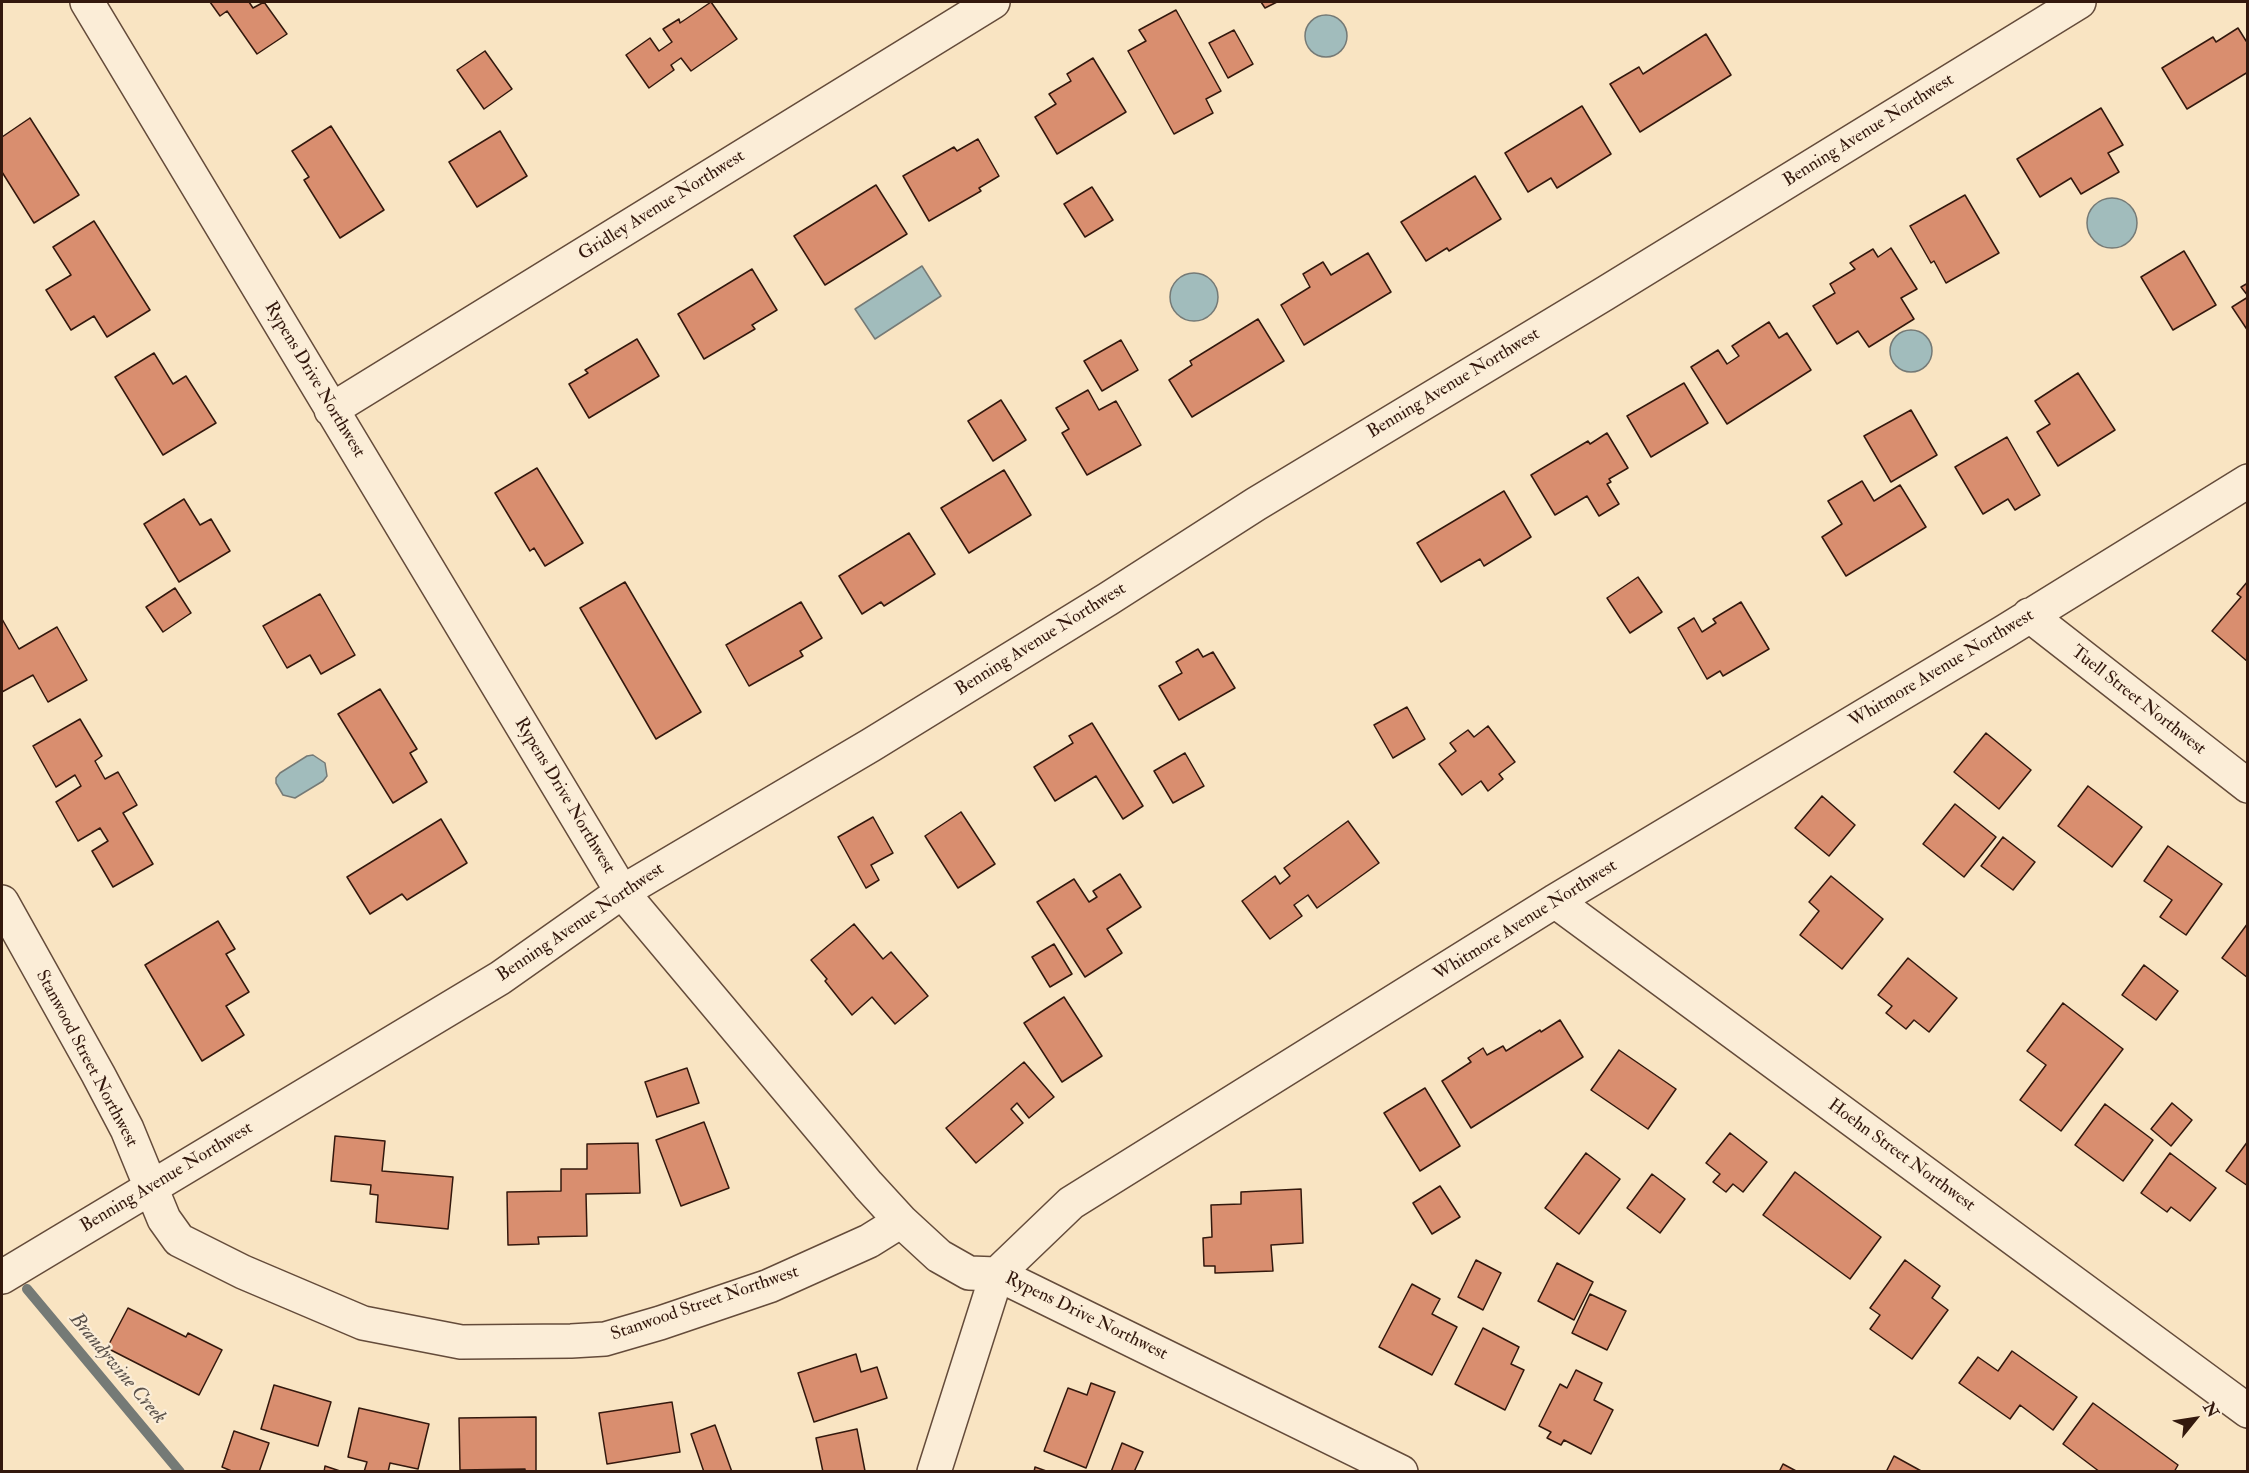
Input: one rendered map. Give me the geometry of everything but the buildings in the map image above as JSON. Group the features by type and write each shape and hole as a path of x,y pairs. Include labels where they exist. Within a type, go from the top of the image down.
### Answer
{"street":[{"name":"Rypens Drive Northwest","path":"87,2 622,892 868,1185 901,1221 939,1256 969,1273 997,1274 1401,1472"},
{"name":"Gridley Avenue Northwest","path":"331,410 993,2"},
{"name":"Benning Avenue Northwest","path":"2,1277 500,978 622,892 900,727 1265,498 1604,294 2079,2"},
{"name":"Whitmore Avenue Northwest","path":"934,1472 997,1274 1071,1203 1555,902 2247,481"},
{"name":"Tuell Street Northwest","path":"2029,615 2247,786"},
{"name":"Stanwood Street Northwest","path":"2,902 127,1129 164,1219 179,1240 243,1272 363,1323 462,1342 605,1339 769,1286 869,1241 901,1221"},
{"name":"Hoehn Street Northwest","path":"1555,902 2247,1412"}],"water":[{"path":"1326,15 1341,21 1347,36 1341,51 1326,57 1311,51 1305,36 1311,21"},
{"path":"2112,198 2126,202 2133,209 2137,223 2133,237 2126,244 2112,248 2098,244 2091,237 2087,223 2091,209 2098,202"},
{"path":"922,266 941,296 875,339 855,309"},
{"path":"1194,273 1211,280 1218,297 1211,314 1194,321 1177,314 1170,297 1177,280"},
{"path":"1911,330 1926,336 1932,351 1926,366 1911,372 1896,366 1890,351 1896,336"},
{"path":"313,755 325,763 327,776 323,781 295,798 283,795 276,783 276,778 307,756"}],"waterway":[{"name":"Brandywine Creek","path":"27,1289 180,1472"}]}
